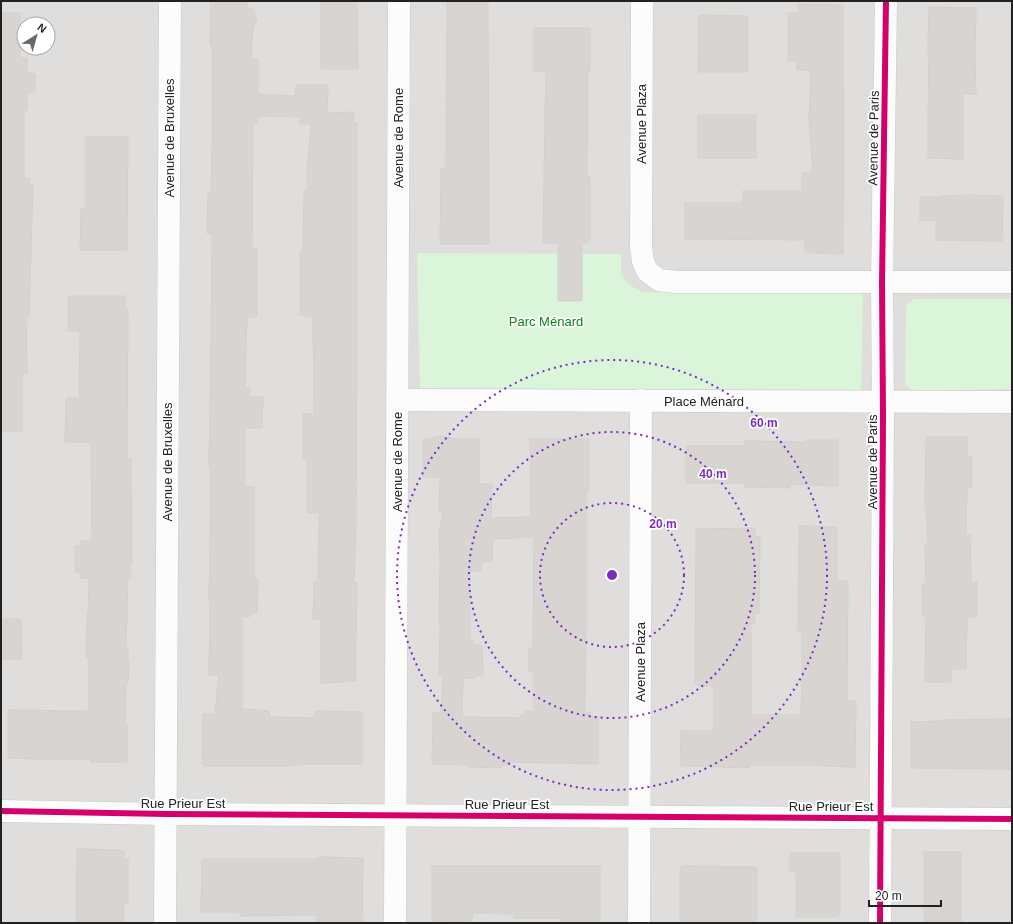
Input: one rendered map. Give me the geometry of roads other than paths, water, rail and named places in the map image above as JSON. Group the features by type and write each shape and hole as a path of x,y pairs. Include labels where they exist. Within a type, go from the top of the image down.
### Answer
{"street":[{"name":"Avenue de Bruxelles","path":"165,923 170,1"},
{"name":"Avenue de Rome","path":"395,923 399,1"},
{"name":"Avenue Plaza","path":"642,1 640,247 647,271 659,280 676,282 882,282"},
{"name":"Avenue de Paris","path":"880,923 883,402 882,282 886,1"},
{"path":"882,282 1012,282"},
{"name":"Place Ménard","path":"397,400 1012,402"},
{"name":"Avenue Plaza","path":"639,923 641,400"},
{"name":"Rue Prieur Est","path":"1,811 166,814 1012,819"}],"park label":[{"name":"Parc Ménard","path":"546,321"}]}
